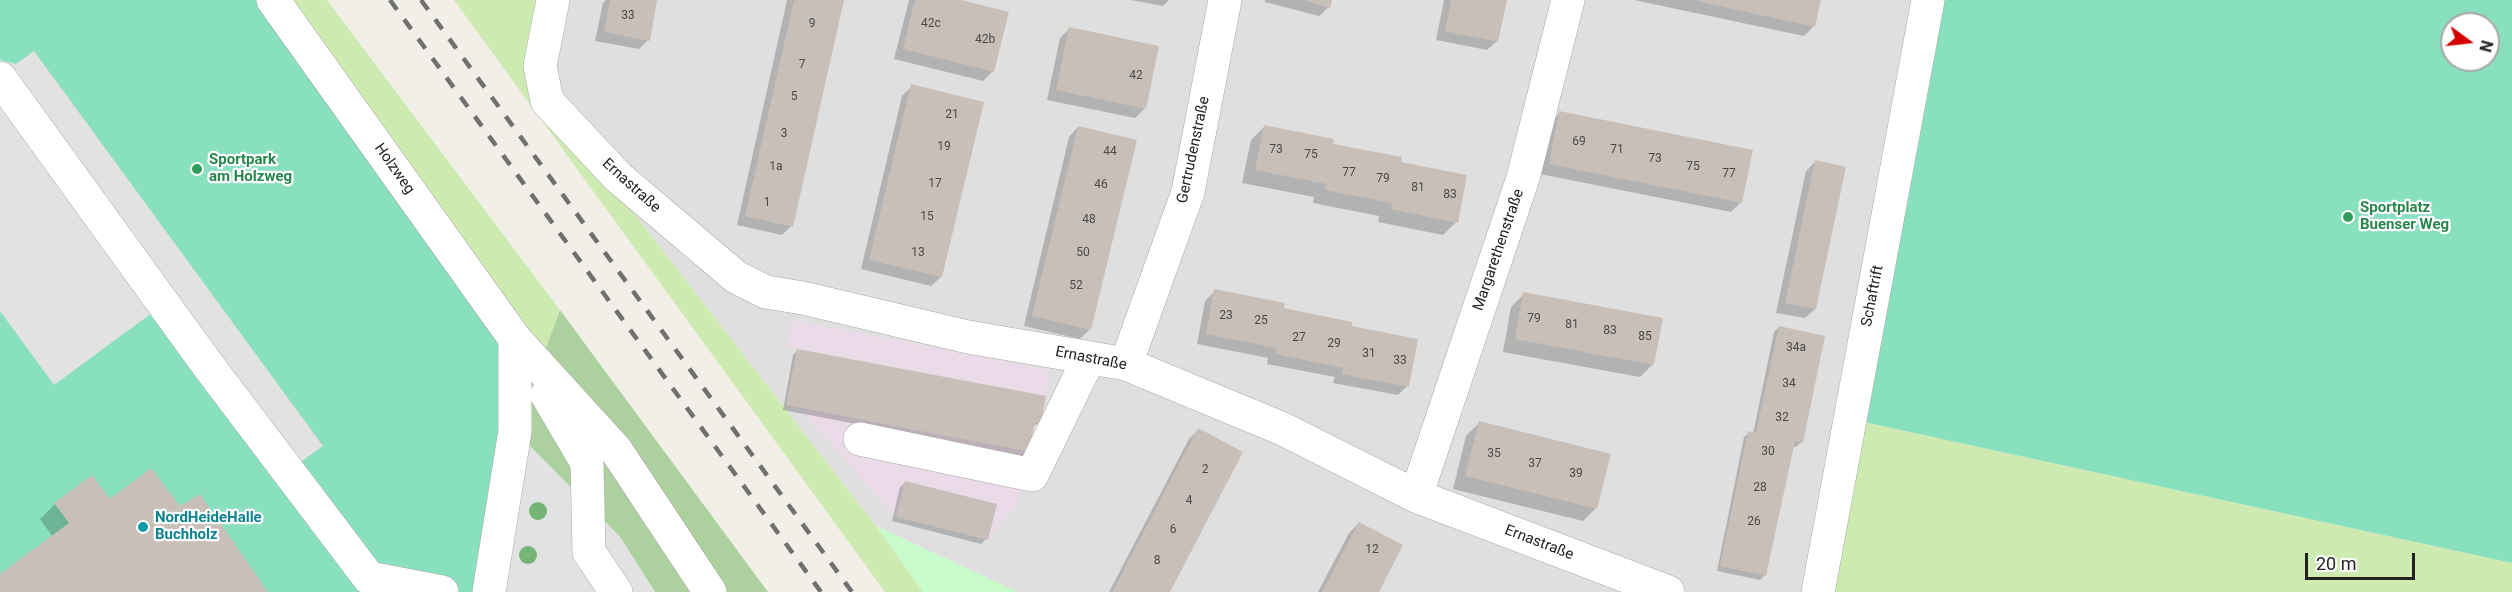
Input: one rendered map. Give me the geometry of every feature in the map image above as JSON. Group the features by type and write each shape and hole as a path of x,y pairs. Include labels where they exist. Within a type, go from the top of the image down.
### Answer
{"street":[{"name":"Holzweg","path":"273,0 515,339 616,450 711,592"},
{"name":"Ernastraße","path":"553,0 540,66 547,101 618,177 736,277 766,292 803,298 968,337 1126,364 1283,429 1416,496 1668,592"},
{"name":"Gertrudenstraße","path":"1126,364 1188,192 1225,0"},
{"name":"Margarethenstraße","path":"1416,496 1523,178 1568,0"},
{"name":"Schaftrift","path":"1818,592 1928,0"},
{"path":"0,78 366,585 442,592"},
{"path":"489,592 515,431 515,339"},
{"path":"515,339 586,464 589,552 616,592"},
{"path":"860,439 1032,475 1089,358"}],"shaded area":[{"path":"553,0 1928,0 1818,592 1018,592 876,526 547,101"},
{"path":"34,51 323,446 274,481 152,313 54,385 0,311 0,60 16,64"},
{"path":"792,320 1050,370 1046,396 787,346"},
{"path":"799,408 1028,452 1035,422 1041,424 1016,504 988,540 996,504 905,481 896,517"},
{"path":"515,431 620,537 655,592 489,592"}],"green space":[{"name":"Sportpark am Holzweg","path":"0,0 273,0 515,339 489,592 0,592"},
{"path":"273,0 327,0 560,310 515,431"},
{"path":"454,0 553,0 547,101 876,526 923,592 885,592"},
{"path":"1928,0 2512,0 2512,563 1850,419"},
{"path":"560,310 768,592 655,592 620,537 515,431"},
{"path":"1850,419 2512,563 2512,592 1818,592"},
{"path":"876,526 1018,592 923,592"}],"building":[{"path":"610,0 657,0 650,41 604,32"},
{"path":"794,0 844,0 793,227 745,216"},
{"path":"915,0 961,0 1009,12 994,72 903,49"},
{"path":"1304,0 1332,0 1330,8"},
{"path":"1451,0 1507,0 1498,42 1445,31"},
{"path":"1692,0 1821,0 1815,27"},
{"path":"1069,27 1159,46 1146,109 1056,90"},
{"path":"911,84 984,102 942,277 869,260"},
{"path":"1559,111 1753,150 1742,203 1549,164"},
{"path":"1264,125 1334,139 1333,144 1402,157 1401,162 1467,175 1458,223 1391,209 1392,203 1325,190 1326,184 1255,170"},
{"path":"1078,126 1137,140 1091,330 1032,316"},
{"path":"1815,160 1846,167 1816,309 1785,303"},
{"path":"1214,289 1285,303 1284,308 1352,322 1352,326 1418,339 1409,387 1342,374 1343,368 1276,354 1277,348 1206,334"},
{"path":"1523,292 1663,318 1654,365 1515,339"},
{"path":"1779,326 1825,336 1803,443 1795,441 1766,576 1720,566 1748,431 1756,433"},
{"path":"797,349 1046,396 1041,424 1035,422 1029,452 786,405"},
{"path":"1479,421 1611,454 1597,509 1465,476"},
{"path":"1198,428 1243,452 1170,592 1112,592"},
{"name":"NordHeideHalle Buchholz","path":"151,468 180,506 200,494 268,592 0,592 0,574 69,523 54,503 92,475 110,499"},
{"path":"905,481 997,504 988,540 896,517"},
{"path":"1359,522 1403,545 1379,592 1322,592"}],"railway":[{"path":"390,0 821,592"},
{"path":"421,0 852,592"}],"place":[{"name":"Sportpark am Holzweg","path":"197,169"},
{"name":"Sportplatz Buenser Weg","path":"2348,217"},
{"name":"NordHeideHalle Buchholz","path":"143,527"}]}
